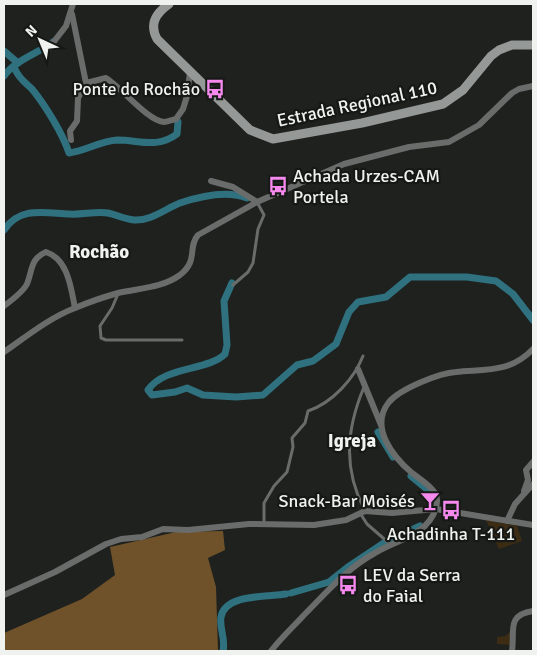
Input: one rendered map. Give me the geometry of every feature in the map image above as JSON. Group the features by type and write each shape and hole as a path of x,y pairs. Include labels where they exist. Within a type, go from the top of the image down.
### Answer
{"main road":[{"name":"Estrada Regional 110","path":"169,4 157,14 153,31 161,44 250,130 262,136 282,138 443,104 463,90 491,56 500,50 512,45 533,45"}],"street":[{"path":"71,140 70,131 77,121 78,98 86,83 72,14 73,4"},
{"path":"49,48 58,40 72,14"},
{"path":"86,83 106,78 127,94 145,114 164,122 176,119 184,108 190,72"},
{"path":"4,352 54,317 74,308 118,294 156,287 180,274 190,264 193,257 194,239 198,235 257,202 344,164 409,147 449,142 479,125 512,93 519,89 533,86"},
{"path":"212,182 233,187 257,202"},
{"path":"4,306 26,286 32,262 38,255 46,252 54,254 64,267 74,308"},
{"path":"381,425 388,403 400,392 412,385 454,372 492,371 520,359 533,348"},
{"path":"271,651 331,588 357,564 390,545 423,530 431,521 436,509 435,492 402,463 385,441 381,425 358,369"},
{"path":"524,492 528,480 526,470 533,462"},
{"path":"507,520 515,504 533,484"},
{"path":"4,595 55,572 86,553 121,539 132,540 163,529 332,523 346,520 362,511 392,513 436,509 533,525"},
{"path":"512,651 512,625 516,618 533,611"}],"lane":[{"path":"233,285 248,272 253,263 258,229 264,215 257,202"},
{"path":"118,294 112,308 100,326 101,338 106,340 182,340"},
{"path":"264,524 264,503 274,486 288,472 293,447 292,438 305,423 308,412 320,407 331,398 358,369 363,356"},
{"path":"364,387 348,444 352,478 367,524 390,545"}],"shaded area":[{"path":"486,520 517,526 522,541 499,549"},
{"path":"223,531 225,550 208,558 216,587 218,651 4,651 4,633 82,599 115,575 110,547 176,532"},
{"path":"510,632 511,645 497,644 497,637 505,636"}],"waterway":[{"path":"4,76 20,61 53,42"},
{"path":"4,51 18,63"},
{"path":"15,69 20,78 32,89 48,111 63,137 69,153 117,140 148,143 170,139 177,134 178,122"},
{"path":"4,230 10,222 25,214 42,212 103,213 140,220 152,217 180,203 205,196 231,194 247,198"},
{"path":"232,283 224,301 227,345 225,354 208,363 175,373 155,382 148,390 152,395 175,392 187,388 203,395 236,397 263,395 297,365 313,361 336,344 349,312 358,302 386,297 410,277 467,277 496,281 513,294 533,320"},
{"path":"378,432 393,457"},
{"path":"411,476 434,495"},
{"path":"390,540 420,526"},
{"path":"291,593 329,582 384,543"},
{"path":"223,651 224,642 221,617 224,610 230,604 248,598 286,594"}],"place":[{"name":"Ponte do Rochão","path":"215,89"},
{"name":"Achada Urzes-CAM Portela","path":"278,186"},
{"name":"Snack-Bar Moisés","path":"430,501"},
{"name":"Achadinha T-111","path":"451,510"},
{"name":"LEV da Serra do Faial","path":"348,585"}],"district":[{"name":"Rochão","path":"99,252"},
{"name":"Igreja","path":"352,441"}]}
